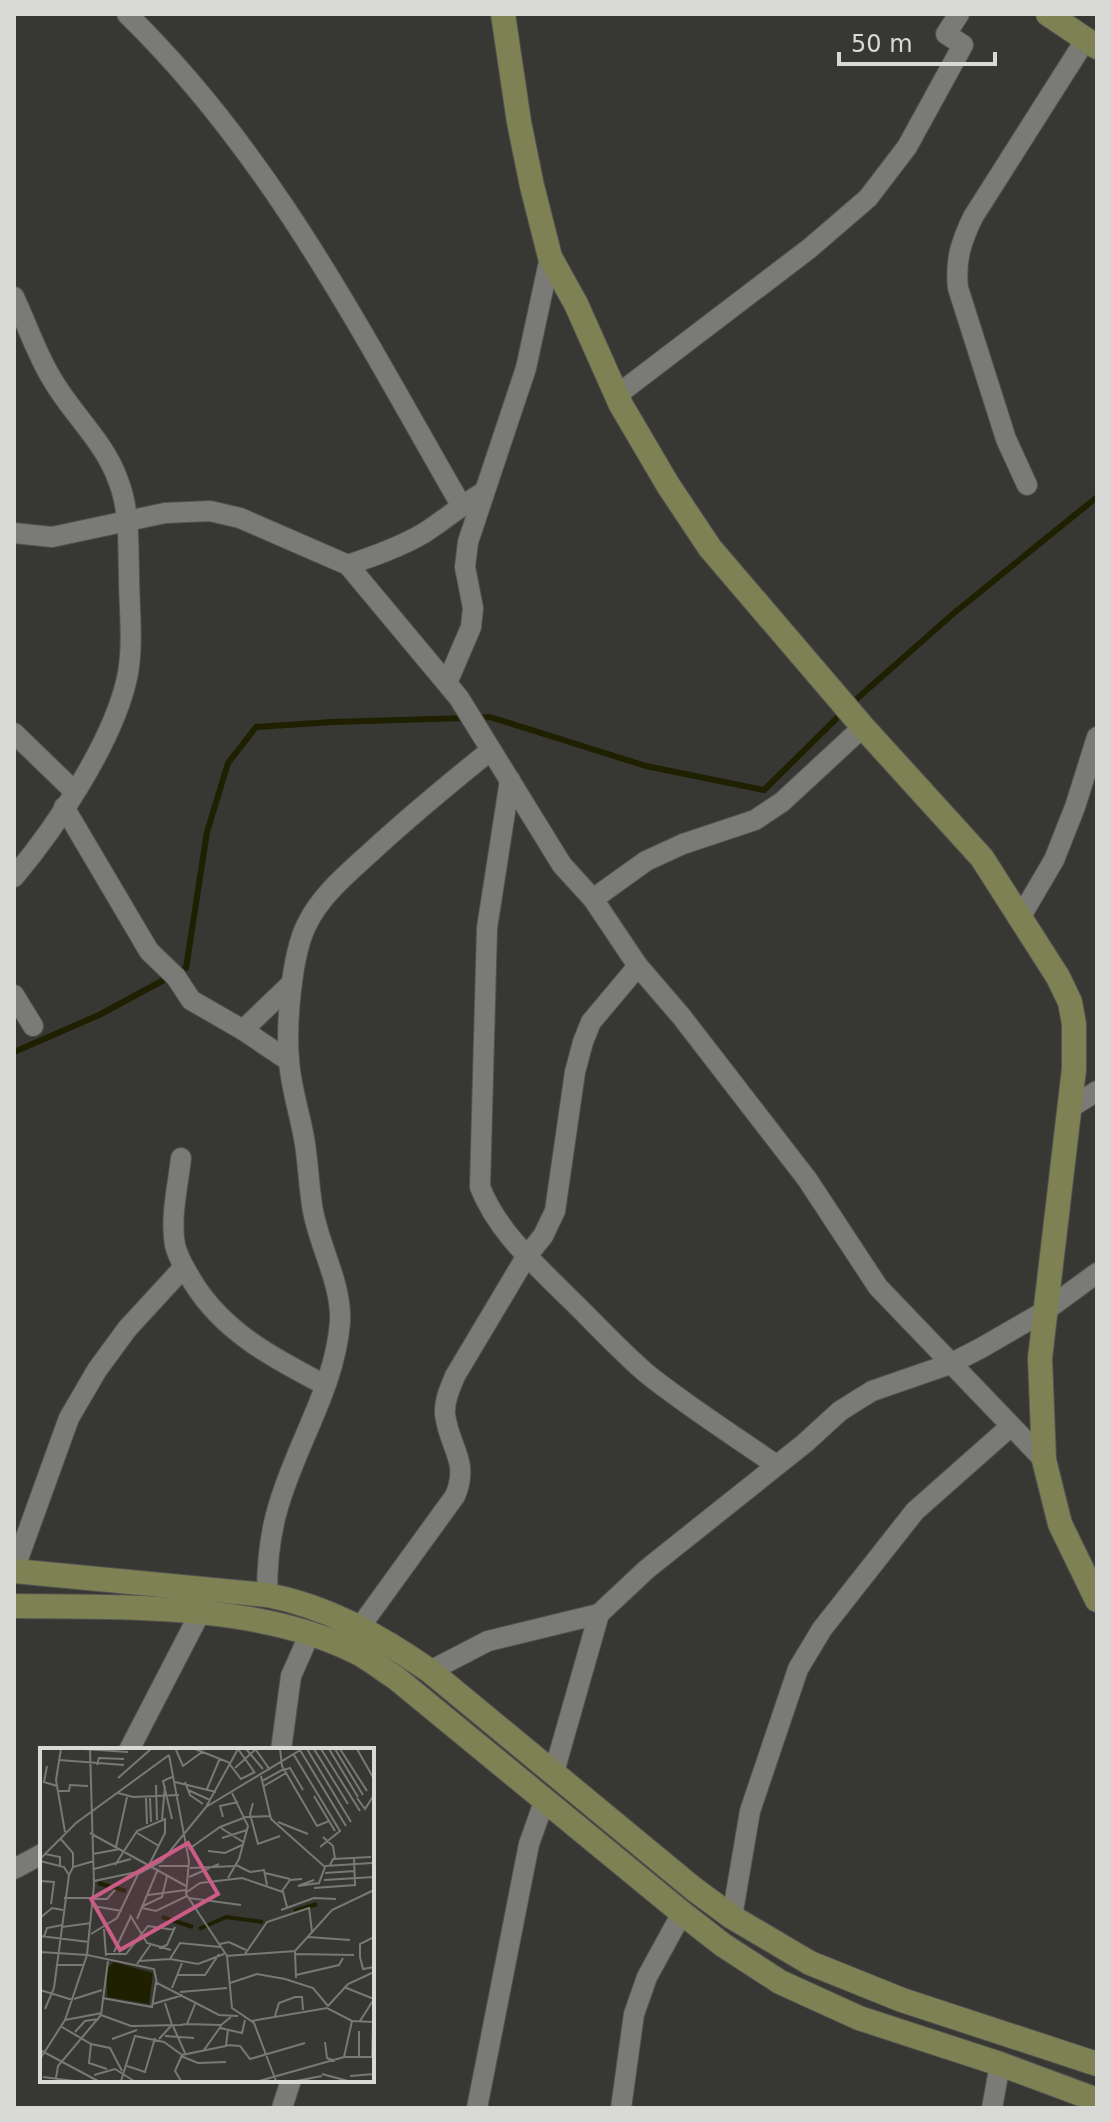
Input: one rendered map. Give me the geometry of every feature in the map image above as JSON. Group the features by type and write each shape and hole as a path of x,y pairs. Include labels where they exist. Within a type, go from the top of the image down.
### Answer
{"street":[{"path":"127,14 164,50 210,105 289,210 324,265 461,505"},
{"path":"503,14 529,173 550,257 576,304 617,395 668,485 710,548 858,721 982,858 1058,977 1070,1002 1074,1024 1074,1069 1040,1358 1044,1460 1060,1524 1097,1600"},
{"path":"617,395 810,248 868,198 907,147 963,45 946,34 959,14"},
{"path":"1027,485 1006,439 958,288 955,265 973,217 1091,43 1048,14"},
{"path":"453,690 471,627 473,608 465,567 468,542 526,368 550,257"},
{"path":"14,297 52,380 103,447 119,481 128,522 130,636 127,676 117,712 69,799 32,856 14,877"},
{"path":"348,565 387,551 425,532 482,493"},
{"path":"14,533 52,537 165,513 210,511 240,518 348,565 453,690 562,865 593,899 638,966 681,1016 807,1179 878,1287 1044,1460"},
{"path":"593,899 646,861 683,844 755,820 782,802 858,721"},
{"path":"14,733 69,799 149,951 176,977 191,1000 289,1061"},
{"path":"1020,918 1054,860 1097,737"},
{"path":"267,1595 269,1542 277,1509 325,1385 337,1346 340,1317 332,1278 315,1226 306,1147 289,1061 292,983 298,949 306,924 320,902 488,745"},
{"path":"510,780 487,928 480,1187 487,1205 504,1231 526,1257 644,1371 776,1465"},
{"path":"360,1627 455,1496 462,1480 462,1468 451,1441 445,1411 448,1394 455,1376 526,1257 543,1236 555,1211 575,1072 583,1042 591,1022 638,966"},
{"path":"243,1030 292,983"},
{"path":"14,995 33,1026"},
{"path":"1070,1108 1097,1091"},
{"path":"181,1158 174,1223 176,1246 184,1267 205,1300 245,1340 325,1385"},
{"path":"184,1267 127,1329 97,1370 69,1418 14,1570 267,1595 292,1600 360,1627 430,1671 732,1917 810,1963 902,2000 1097,2064"},
{"path":"430,1671 488,1641 599,1614 647,1569 840,1411 872,1391 950,1364 1045,1311 1097,1273"},
{"path":"732,1917 750,1811 798,1669 822,1629 915,1511 1011,1426"},
{"path":"14,1606 200,1613 274,1624 310,1633 360,1654 396,1678 682,1913 723,1945 780,1982 859,2018 1000,2064 1097,2100"},
{"path":"130,1748 200,1613"},
{"path":"554,1772 599,1614"},
{"path":"281,1748 291,1676 310,1633"},
{"path":"477,2108 529,1844 544,1802"},
{"path":"14,1869 40,1855"},
{"path":"621,2108 634,2014 647,1977 682,1913"},
{"path":"992,2108 1000,2064"},
{"path":"282,2108 290,2082"}],"waterway":[{"path":"852,703 954,613 1097,497"},
{"path":"477,718 490,717 646,766 764,790 844,711"},
{"path":"14,1052 99,1015 186,968 207,832 228,763 256,727 466,718"}]}
